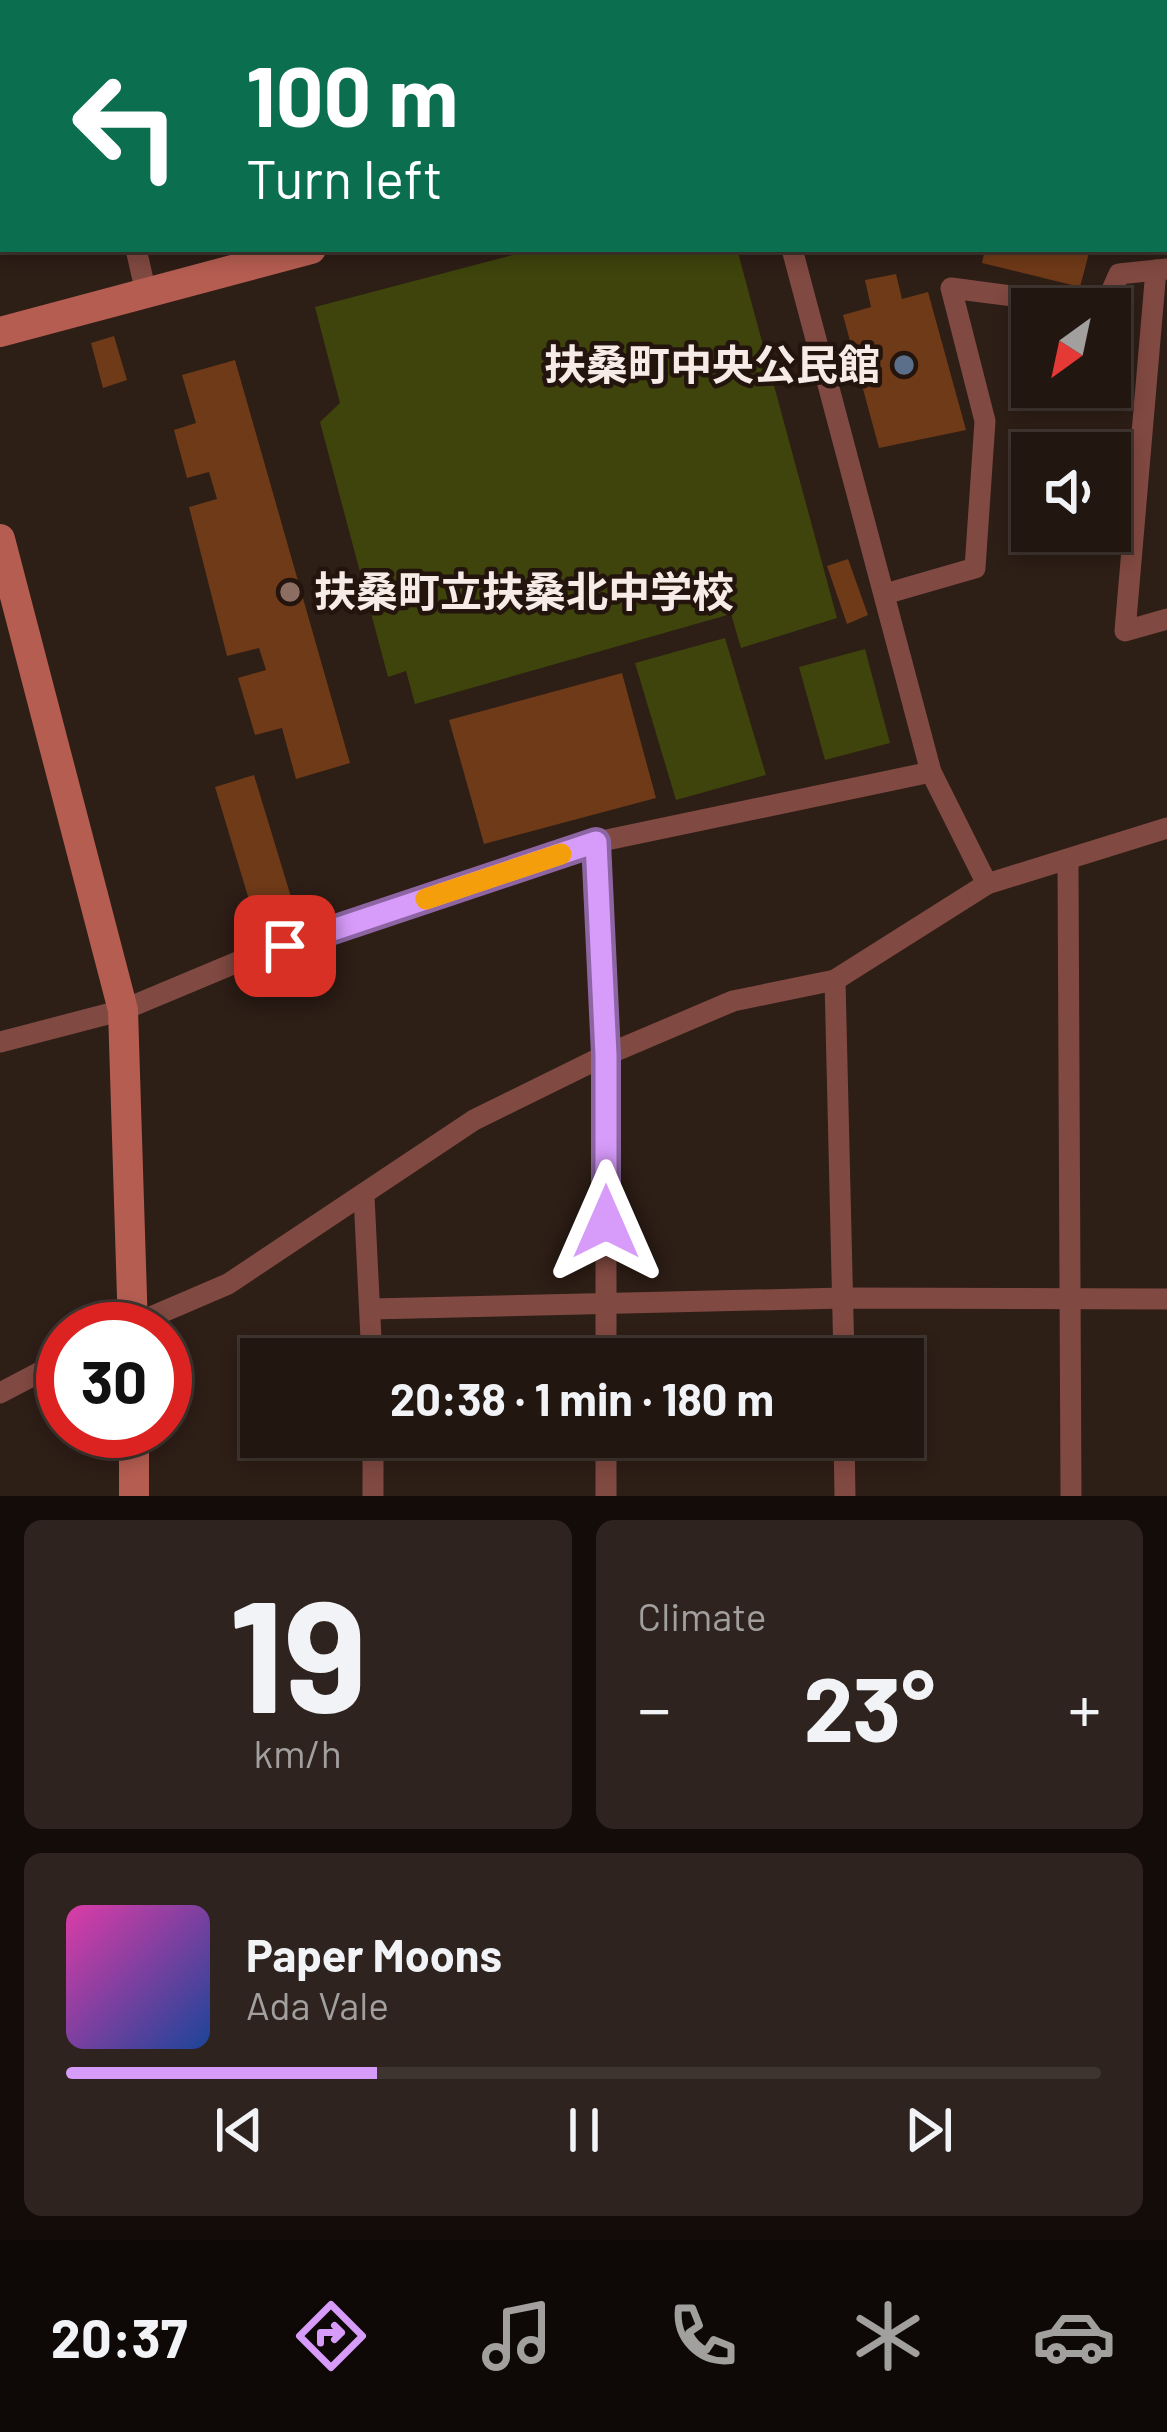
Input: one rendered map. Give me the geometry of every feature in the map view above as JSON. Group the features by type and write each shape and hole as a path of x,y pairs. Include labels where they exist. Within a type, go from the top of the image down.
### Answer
{"street":[{"path":"137,252 146,292"},
{"path":"0,332 299,252"},
{"path":"793,252 931,772 987,884"},
{"path":"885,594 975,568 986,421 951,288 1104,308 1119,274 1162,270 1125,631 1167,619"},
{"path":"0,539 123,1010 129,1302"},
{"path":"0,1042 123,1010 240,961 596,842 931,772"},
{"path":"187,1302 228,1284 474,1120 606,1055 733,1001 835,980 987,884 1167,828"},
{"path":"596,842 606,1055 606,1338"},
{"path":"1069,862 1071,1496"},
{"path":"835,980 844,1338"},
{"path":"364,1196 372,1338"},
{"path":"372,1310 843,1298 1167,1299"},
{"path":"0,1393 36,1374"},
{"path":"134,1458 134,1496"},
{"path":"373,1458 373,1496"},
{"path":"606,1458 606,1496"},
{"path":"844,1458 845,1496"}],"green space":[{"path":"525,252 738,252 837,618 741,648 731,614 415,704 406,671 388,677 320,422 340,403 315,307"},
{"path":"725,638 766,775 676,800 635,663"},
{"path":"865,649 890,743 825,760 799,667"}],"building":[{"path":"984,252 1089,252 1080,287 982,263"},
{"path":"896,274 902,299 928,292 966,430 879,448 843,315 871,307 865,280"},
{"path":"114,336 127,380 103,388 91,343"},
{"path":"235,360 350,763 296,779 282,728 255,735 238,678 266,670 259,648 227,656 189,507 217,499 209,472 187,478 174,430 196,423 182,375"},
{"path":"848,559 868,615 847,624 827,566"},
{"path":"622,673 656,798 484,844 449,720"},
{"path":"254,775 298,920 259,933 215,787"}],"slow traffic":[{"path":"426,899 561,854"}],"place":[{"name":"扶桑町中央公民館","path":"904,365"},
{"name":"扶桑町立扶桑北中学校","path":"290,592"}],"route":[{"path":"285,946 596,842 606,1055 606,1222"}]}
